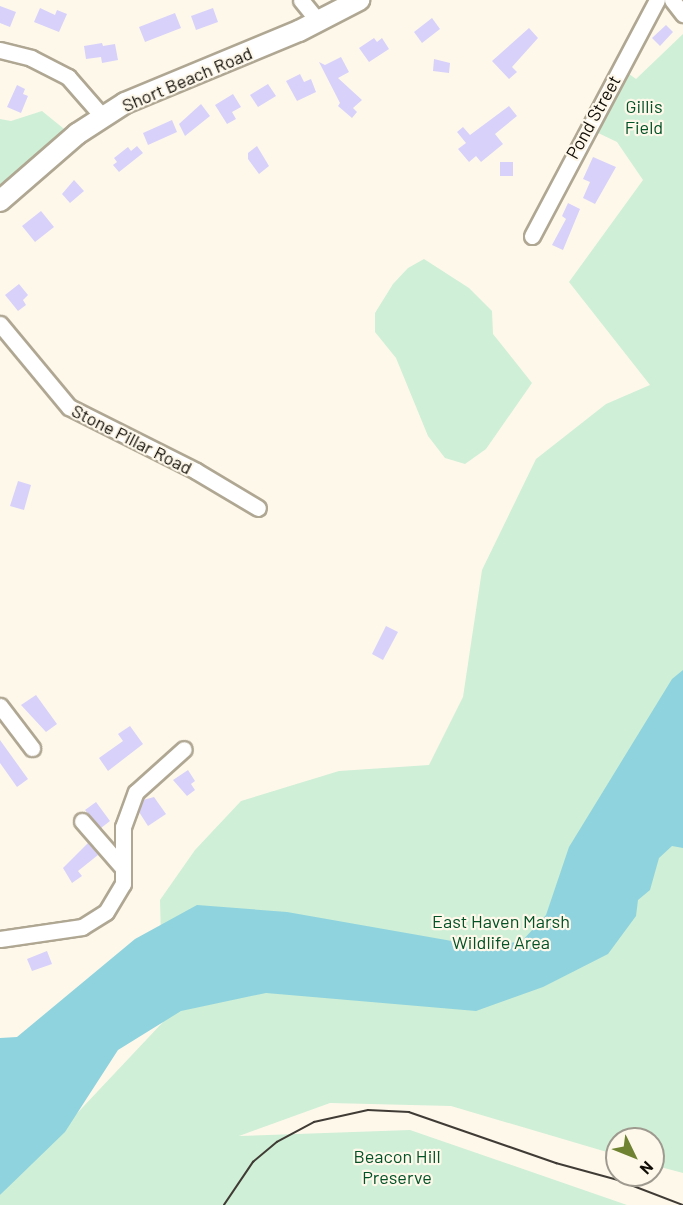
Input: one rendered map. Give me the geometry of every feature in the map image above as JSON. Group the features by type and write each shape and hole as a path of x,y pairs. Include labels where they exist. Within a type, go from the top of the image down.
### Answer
{"main road":[{"name":"Short Beach Road","path":"0,201 60,147 102,116 162,86 319,22 359,0"}],"street":[{"path":"301,0 319,22"},
{"name":"Pond Street","path":"532,236 657,0"},
{"path":"672,0 683,14"},
{"path":"0,50 31,57 68,77 102,116"},
{"name":"Stone Pillar Road","path":"0,324 69,407 196,471 258,508"},
{"path":"0,706 32,748"},
{"path":"0,939 82,927 96,920 114,903 123,884 123,827 136,792 184,749"},
{"path":"82,820 122,867"}],"green space":[{"name":"East Haven Marsh Wildlife Area","path":"683,34 683,1173 665,1168 665,1127 605,1127 605,1151 451,1106 330,1103 239,1136 410,1130 627,1205 0,1205 0,1195 163,1022 160,900 195,850 241,801 339,771 429,765 463,697 482,570 536,459 606,404 650,385 569,282 643,180 617,142 592,130 625,71 636,79"},
{"path":"42,111 69,133 0,192 0,119 11,121"},
{"path":"424,259 469,288 492,311 493,334 532,383 486,449 465,464 445,458 428,436 396,358 375,332 375,313 393,284 408,268"}],"water":[{"path":"683,670 683,848 672,846 659,858 650,890 638,900 636,916 608,954 543,987 476,1011 266,993 181,1011 118,1050 65,1132 0,1195 0,1038 17,1037 135,939 197,905 287,912 486,947 522,941 546,915 569,847 672,679"}],"building":[{"path":"0,6 16,12 10,27 0,23"},
{"path":"40,8 55,15 57,10 67,14 59,32 34,22"},
{"path":"213,8 218,22 196,30 191,16"},
{"path":"175,13 181,28 145,42 139,27"},
{"path":"432,18 440,29 422,43 414,32"},
{"path":"666,25 673,32 660,46 652,38"},
{"path":"529,28 538,38 512,67 517,72 509,79 492,61"},
{"path":"374,38 377,42 382,38 389,49 369,62 359,48"},
{"path":"102,43 103,46 115,44 118,60 102,63 101,57 86,59 84,46"},
{"path":"341,57 349,72 338,78 362,100 353,108 357,112 352,118 338,106 340,103 319,62 325,65"},
{"path":"434,59 450,63 449,73 433,71"},
{"path":"300,74 304,82 311,79 316,92 297,101 286,81"},
{"path":"268,84 276,96 258,107 250,95"},
{"path":"17,85 25,89 23,94 28,96 21,113 7,107"},
{"path":"233,94 241,107 232,112 236,119 227,124 215,105"},
{"path":"201,104 210,116 185,136 179,124"},
{"path":"509,106 517,116 495,134 503,144 481,162 476,156 469,162 458,149 466,143 457,132 463,127 470,135"},
{"path":"172,120 177,132 148,145 143,133"},
{"path":"137,146 143,153 119,172 113,165 117,162 114,158 128,147 131,151"},
{"path":"257,146 269,166 259,174 248,159 248,153"},
{"path":"593,157 616,167 595,204 583,198 590,182 583,179"},
{"path":"500,162 513,162 513,176 500,176"},
{"path":"74,180 84,191 70,203 62,194"},
{"path":"568,203 580,209 563,250 552,245 566,219 562,216"},
{"path":"41,211 54,227 35,242 22,226"},
{"path":"19,284 28,295 23,300 26,305 18,311 5,295"},
{"path":"18,481 31,485 24,510 10,506"},
{"path":"386,626 398,632 383,660 372,654"},
{"path":"36,695 57,724 46,732 21,705"},
{"path":"130,726 143,744 108,771 99,758 123,741 118,734"},
{"path":"0,740 28,779 17,787 0,763"},
{"path":"188,770 195,781 191,784 195,790 187,796 173,780"},
{"path":"154,797 166,814 148,826 139,812 143,800"},
{"path":"96,802 110,821 101,828 85,810"},
{"path":"88,843 98,855 78,871 82,876 72,883 63,868"},
{"path":"47,951 52,964 32,971 27,959"}],"tram line":[{"path":"224,1205 253,1162 277,1142 314,1122 368,1110 409,1112 556,1163 618,1180 683,1205"}],"park label":[{"name":"Gillis Field","path":"644,117"},
{"name":"Beacon Hill Preserve","path":"397,1167"}]}
